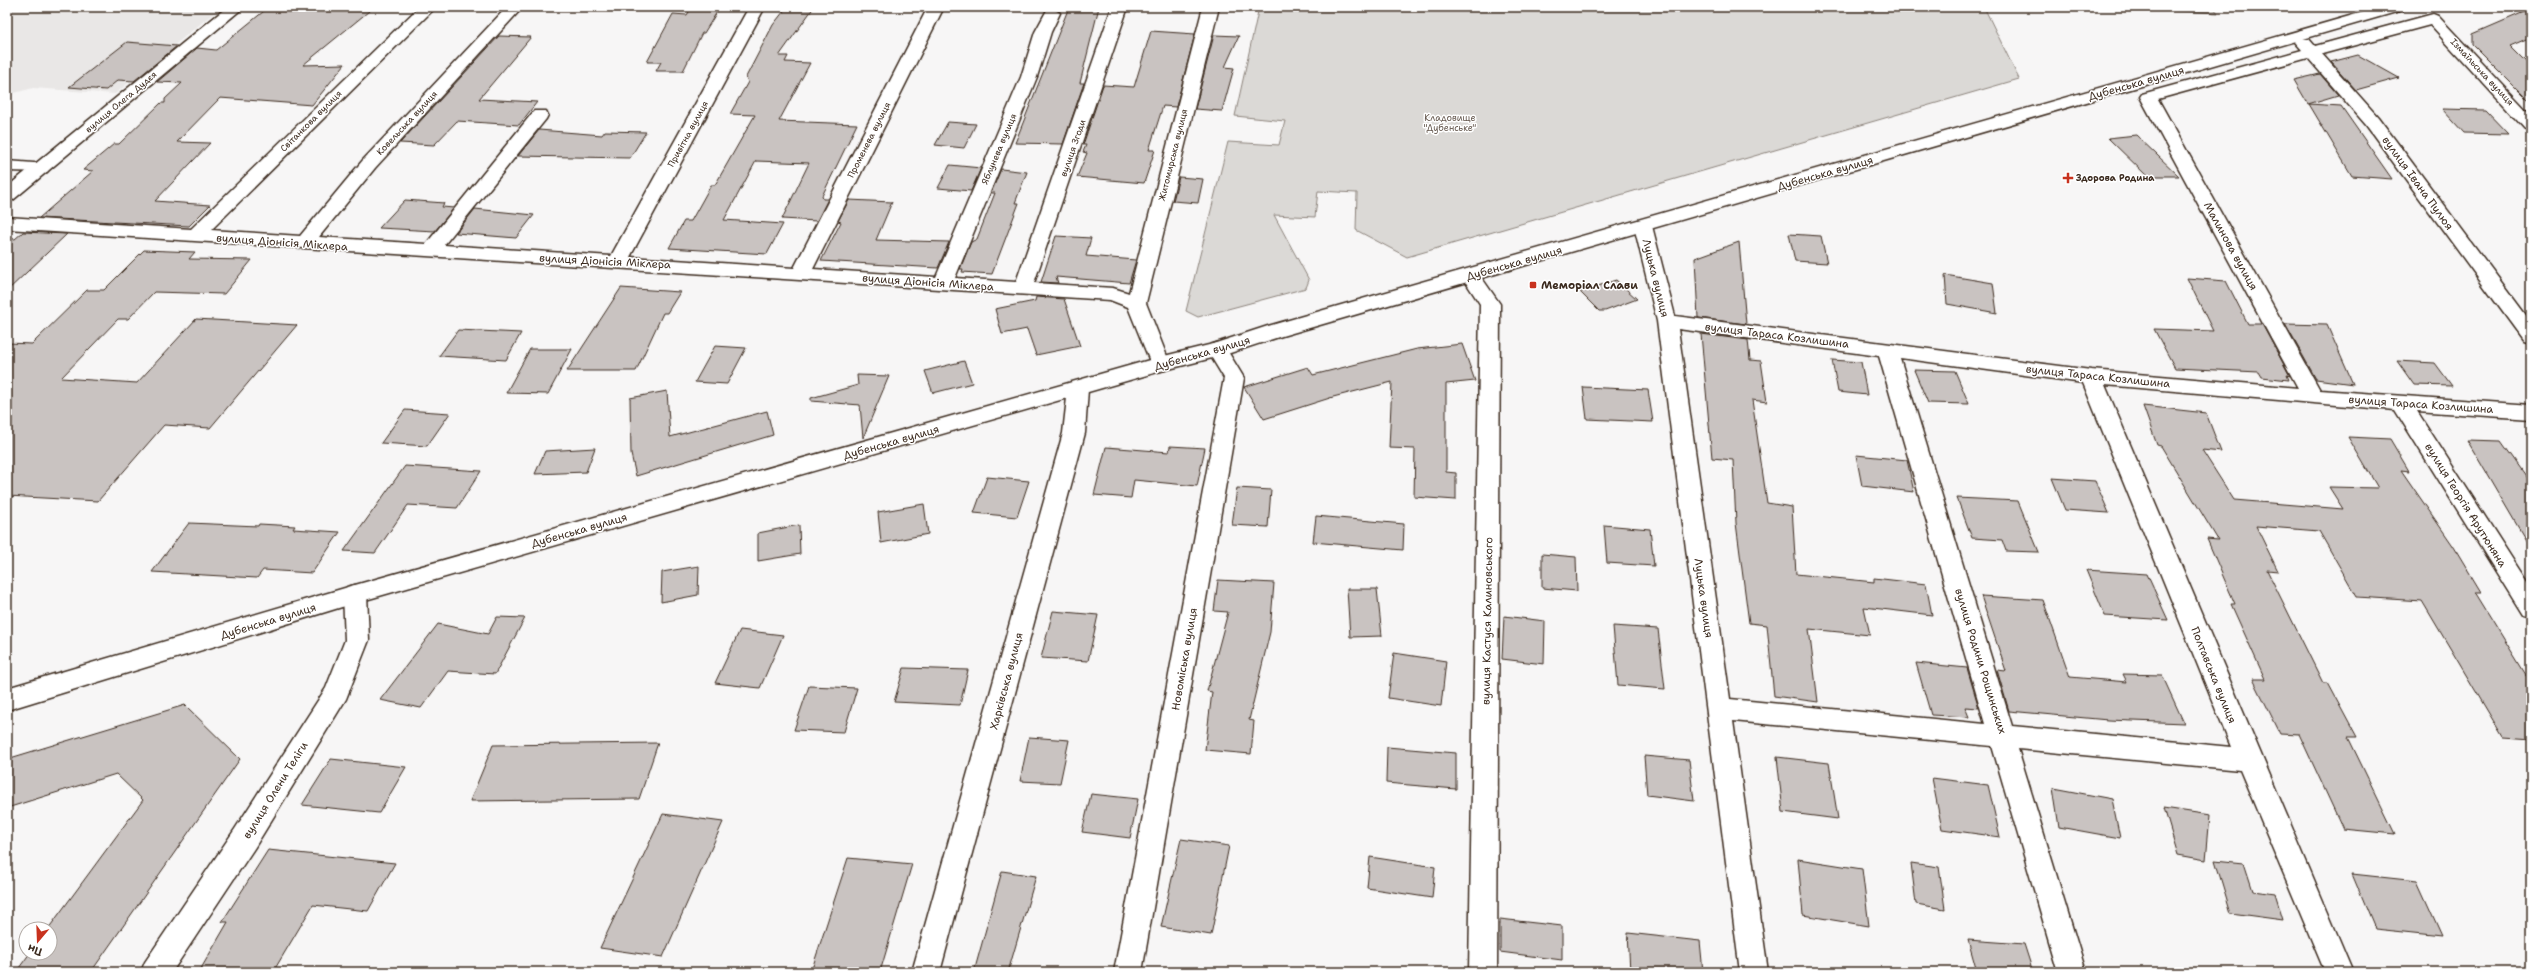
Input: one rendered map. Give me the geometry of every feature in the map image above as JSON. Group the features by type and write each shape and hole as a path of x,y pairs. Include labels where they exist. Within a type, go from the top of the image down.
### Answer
{"street":[{"name":"вулиця Олега Дудєя","path":"7,196 236,7"},
{"name":"Світанкова вулиця","path":"195,236 428,7"},
{"name":"Ковельська вулиця","path":"304,243 369,164 515,7"},
{"name":"Привітна вулиця","path":"618,261 758,7"},
{"name":"Променева вулиця","path":"801,273 936,7"},
{"name":"вулиця Згоди","path":"1023,288 1120,7"},
{"name":"Житомирська вулиця","path":"1136,303 1211,7"},
{"name":"Дубенська вулиця","path":"7,699 355,594 1078,389 1160,364 1217,350 1275,331 2398,7"},
{"name":"Яблунева вулиця","path":"943,282 1029,77 1043,32 1052,13"},
{"name":"Ізмаїльська вулиця","path":"2310,52 2433,19 2531,125"},
{"name":"вулиця Івана Пулюя","path":"2299,36 2310,52 2372,121 2531,336"},
{"name":"Малинова вулиця","path":"2310,52 2148,97 2313,397"},
{"path":"430,251 540,115"},
{"path":"7,166 41,168"},
{"name":"вулиця Діонісія Міклера","path":"7,223 430,251 618,261 1113,294 1136,303"},
{"name":"Луцька вулиця","path":"1643,226 1667,321 1754,972"},
{"name":"вулиця Кастуся Калиновського","path":"1470,275 1490,304 1483,972"},
{"path":"1136,303 1160,364"},
{"name":"вулиця Тараса Козлишина","path":"1667,321 2091,377 2313,397 2531,412"},
{"name":"Новоміська вулиця","path":"1128,972 1234,378 1217,350"},
{"name":"вулиця Родини Рощинських","path":"1888,350 2072,972"},
{"name":"Полтавська вулиця","path":"2091,377 2249,760 2340,972"},
{"name":"Харківська вулиця","path":"926,972 1074,433 1078,389"},
{"name":"вулиця Георгія Арутюняна","path":"2401,403 2531,608"},
{"name":"вулиця Олени Теліги","path":"155,972 249,831 338,692 357,640 355,594"},
{"path":"1718,709 2003,735 2249,760"}],"shaded area":[{"path":"7,7 221,7 115,94 33,88 7,95"}],"green space":[{"name":"Кладовище \"Дубенське\"","path":"1259,7 1984,7 2019,79 1407,257 1356,230 1357,193 1318,191 1315,217 1274,215 1309,280 1306,288 1198,317 1186,311 1228,142 1279,145 1285,121 1235,116"},
{"path":"2098,7 2213,7 2218,13"}],"building":[{"path":"269,7 309,9 309,7 374,7 303,65 345,64 312,105 220,98 177,142 210,143 155,201 210,205 189,226 39,218 93,171 83,170 114,144 119,144 161,103 165,103 165,99 182,83 157,82 197,48 216,50"},
{"path":"692,7 720,7 704,33 702,33 683,71 656,71 661,62 647,62 673,14 687,15"},
{"path":"787,7 814,7 779,56 788,56 785,62 810,63 779,121 857,124 822,196 823,199 828,199 817,221 782,219 809,163 756,161 724,220 783,224 767,254 669,248 684,221 691,221 711,185 715,185 755,115 730,114 748,82 746,77 773,25"},
{"path":"1069,7 1099,7 1080,83 1084,83 1063,144 1015,143"},
{"path":"2531,9 2531,37 2510,46 2531,67 2531,103 2473,45 2473,34"},
{"path":"1151,31 1195,34 1176,107 1163,106 1149,150 1155,150 1144,183 1077,177 1087,153 1083,152 1086,145 1083,145 1103,85 1134,87"},
{"path":"1214,35 1239,36 1225,67 1234,68 1222,111 1195,109"},
{"path":"499,36 531,37 479,99 537,102 519,125 457,121 434,145 400,143"},
{"path":"127,42 177,46 134,81 118,80 106,90 69,87"},
{"path":"2358,55 2399,78 2356,90 2331,62"},
{"path":"2320,74 2338,95 2308,104 2294,80"},
{"path":"2309,104 2341,106 2392,179 2352,176"},
{"path":"2442,109 2485,110 2508,134 2464,133"},
{"path":"948,122 976,124 964,148 935,145"},
{"path":"539,130 602,135 605,131 646,132 630,158 518,156"},
{"path":"2136,135 2179,176 2147,176 2108,138"},
{"path":"950,165 981,168 971,191 938,188"},
{"path":"1001,169 1027,172 1015,203 1019,203 992,274 962,272 963,269 960,269 971,242 977,239 995,193 991,193"},
{"path":"1179,177 1203,179 1198,203 1173,201"},
{"path":"405,200 444,203 442,207 454,208 435,231 379,228"},
{"path":"849,200 892,202 876,240 949,242 938,268 821,261 841,222 838,221"},
{"path":"475,209 534,215 516,238 456,233"},
{"path":"23,232 67,234 7,291 7,238 15,239"},
{"path":"1789,234 1821,236 1827,263 1795,261"},
{"path":"1056,236 1091,238 1086,256 1136,260 1129,283 1056,277 1058,283 1041,282"},
{"path":"1739,242 1746,324 1698,318 1695,258"},
{"path":"144,250 195,252 189,259 252,260 224,294 154,292 128,319 118,319 61,378 137,383 196,319 297,325 210,428 164,425 98,501 7,496 7,343 32,344 87,290 104,290"},
{"path":"1945,275 1993,283 1997,313 1947,304"},
{"path":"2187,278 2226,281 2248,324 2262,324 2290,376 2287,375 2289,380 2262,377 2259,372 2175,368 2154,329 2213,331"},
{"path":"1616,280 1637,299 1605,311 1599,311 1580,292"},
{"path":"621,288 680,292 667,313 663,313 636,371 567,371"},
{"path":"1036,297 1064,299 1080,346 1036,355 1027,329 1002,334 995,309 1035,301"},
{"path":"2285,324 2327,325 2353,384 2316,379"},
{"path":"458,330 521,333 506,360 439,356"},
{"path":"1701,334 1748,340 1750,360 1761,361 1767,402 1752,400 1767,503 1792,507 1796,574 1874,582 1874,578 1926,584 1932,615 1864,607 1870,635 1809,629 1818,702 1774,696 1767,625 1749,623 1736,523 1733,460 1712,458"},
{"path":"1462,344 1475,381 1446,384 1446,472 1456,473 1456,500 1414,497 1415,449 1389,448 1392,382 1333,397 1264,419 1244,387 1308,367 1313,375 1417,349"},
{"path":"715,346 746,348 727,384 695,382"},
{"path":"530,349 572,349 548,394 506,393"},
{"path":"1832,360 1861,362 1867,395 1838,392"},
{"path":"964,361 972,383 933,393 925,371"},
{"path":"2397,361 2435,363 2452,386 2414,385"},
{"path":"1914,370 1955,371 1969,404 1928,403"},
{"path":"857,375 889,376 863,438 860,405 811,401 811,398 858,385"},
{"path":"1583,387 1648,390 1653,422 1587,419"},
{"path":"667,391 670,437 767,411 773,435 636,476 631,454 630,398"},
{"path":"2143,406 2206,413 2221,452 2202,450 2234,500 2343,509 2329,487 2378,488 2348,437 2390,439 2409,471 2401,470 2454,547 2481,592 2475,592 2531,683 2531,739 2503,737 2422,601 2357,597 2319,531 2256,526 2278,571 2267,570 2323,683 2328,683 2357,737 2348,737 2395,834 2343,829 2299,734 2280,733 2253,679 2265,679 2231,604 2235,604 2207,539 2218,540 2161,446 2157,445"},
{"path":"405,410 450,413 427,446 381,443"},
{"path":"2467,440 2501,441 2531,483 2531,549"},
{"path":"1170,446 1205,448 1197,486 1134,480 1131,498 1094,495 1106,447 1169,452"},
{"path":"595,448 586,472 535,474 545,451"},
{"path":"1856,455 1907,460 1914,492 1862,486"},
{"path":"405,466 481,471 457,508 408,505 375,553 344,551"},
{"path":"987,477 1029,481 1017,517 974,513"},
{"path":"2052,478 2095,481 2109,513 2065,510"},
{"path":"1237,488 1271,490 1268,527 1232,525"},
{"path":"1957,498 2018,501 2039,552 2006,551 2002,540 1972,538"},
{"path":"924,504 928,534 881,543 878,512"},
{"path":"1316,516 1404,524 1403,550 1313,542"},
{"path":"189,523 295,526 293,529 340,532 312,573 263,570 257,578 152,572"},
{"path":"799,525 800,554 758,561 758,533"},
{"path":"1604,525 1650,529 1654,566 1607,563"},
{"path":"1542,554 1576,557 1577,591 1542,588"},
{"path":"699,566 698,595 661,602 662,572"},
{"path":"2086,570 2147,574 2168,620 2105,616"},
{"path":"1218,580 1274,583 1270,632 1249,720 1254,721 1251,754 1205,750 1212,692 1207,691 1228,612 1214,611"},
{"path":"1347,589 1377,589 1382,636 1350,637"},
{"path":"1981,596 2043,600 2070,677 2127,682 2123,674 2162,675 2184,723 2108,720 2009,711 1997,670 2006,671"},
{"path":"1053,611 1098,615 1088,661 1041,658"},
{"path":"1504,616 1545,621 1544,664 1502,659"},
{"path":"497,617 525,618 495,674 448,671 421,708 380,700 438,624 488,634"},
{"path":"1613,626 1658,629 1665,689 1618,685"},
{"path":"740,630 783,635 760,688 715,683"},
{"path":"1394,653 1446,661 1441,706 1388,698"},
{"path":"1916,663 1967,668 1979,708 1965,707 1969,717 1931,715"},
{"path":"904,668 968,670 960,705 894,702"},
{"path":"809,686 857,688 844,732 794,730"},
{"path":"185,705 240,759 91,972 16,972 24,961 58,961 58,921 54,921 143,800 116,774 7,808 7,759"},
{"path":"1029,737 1069,740 1060,783 1020,781"},
{"path":"658,743 639,799 470,801 493,745"},
{"path":"1387,747 1456,753 1456,789 1386,783"},
{"path":"1644,756 1689,760 1694,801 1647,795"},
{"path":"1777,757 1829,763 1838,819 1783,812"},
{"path":"331,759 406,767 379,813 302,805"},
{"path":"1932,778 1988,785 2000,837 1942,829"},
{"path":"2053,788 2112,799 2120,838 2059,827"},
{"path":"1091,794 1138,799 1130,838 1082,832"},
{"path":"2164,808 2210,815 2206,860 2178,855"},
{"path":"663,814 723,822 663,957 600,948"},
{"path":"1181,839 1229,846 1211,935 1161,927"},
{"path":"268,850 395,863 368,911 313,905 273,972 199,972 228,922 222,922"},
{"path":"1370,857 1435,867 1432,898 1367,888"},
{"path":"848,858 912,864 880,972 811,972"},
{"path":"1798,859 1862,869 1869,926 1803,915"},
{"path":"2215,860 2244,863 2253,891 2275,894 2283,920 2231,913"},
{"path":"1911,863 1939,867 1945,909 1916,904"},
{"path":"1002,871 1036,876 1008,972 974,972"},
{"path":"2352,874 2417,881 2442,936 2375,929"},
{"path":"1500,919 1562,926 1562,960 1500,952"},
{"path":"1628,933 1700,941 1703,972 1630,972"},
{"path":"1968,940 2024,944 2033,972 1977,972"}],"place":[{"name":"Здорова Родина","path":"2068,178"},
{"name":"Меморіал Слави","path":"1533,285"}]}
